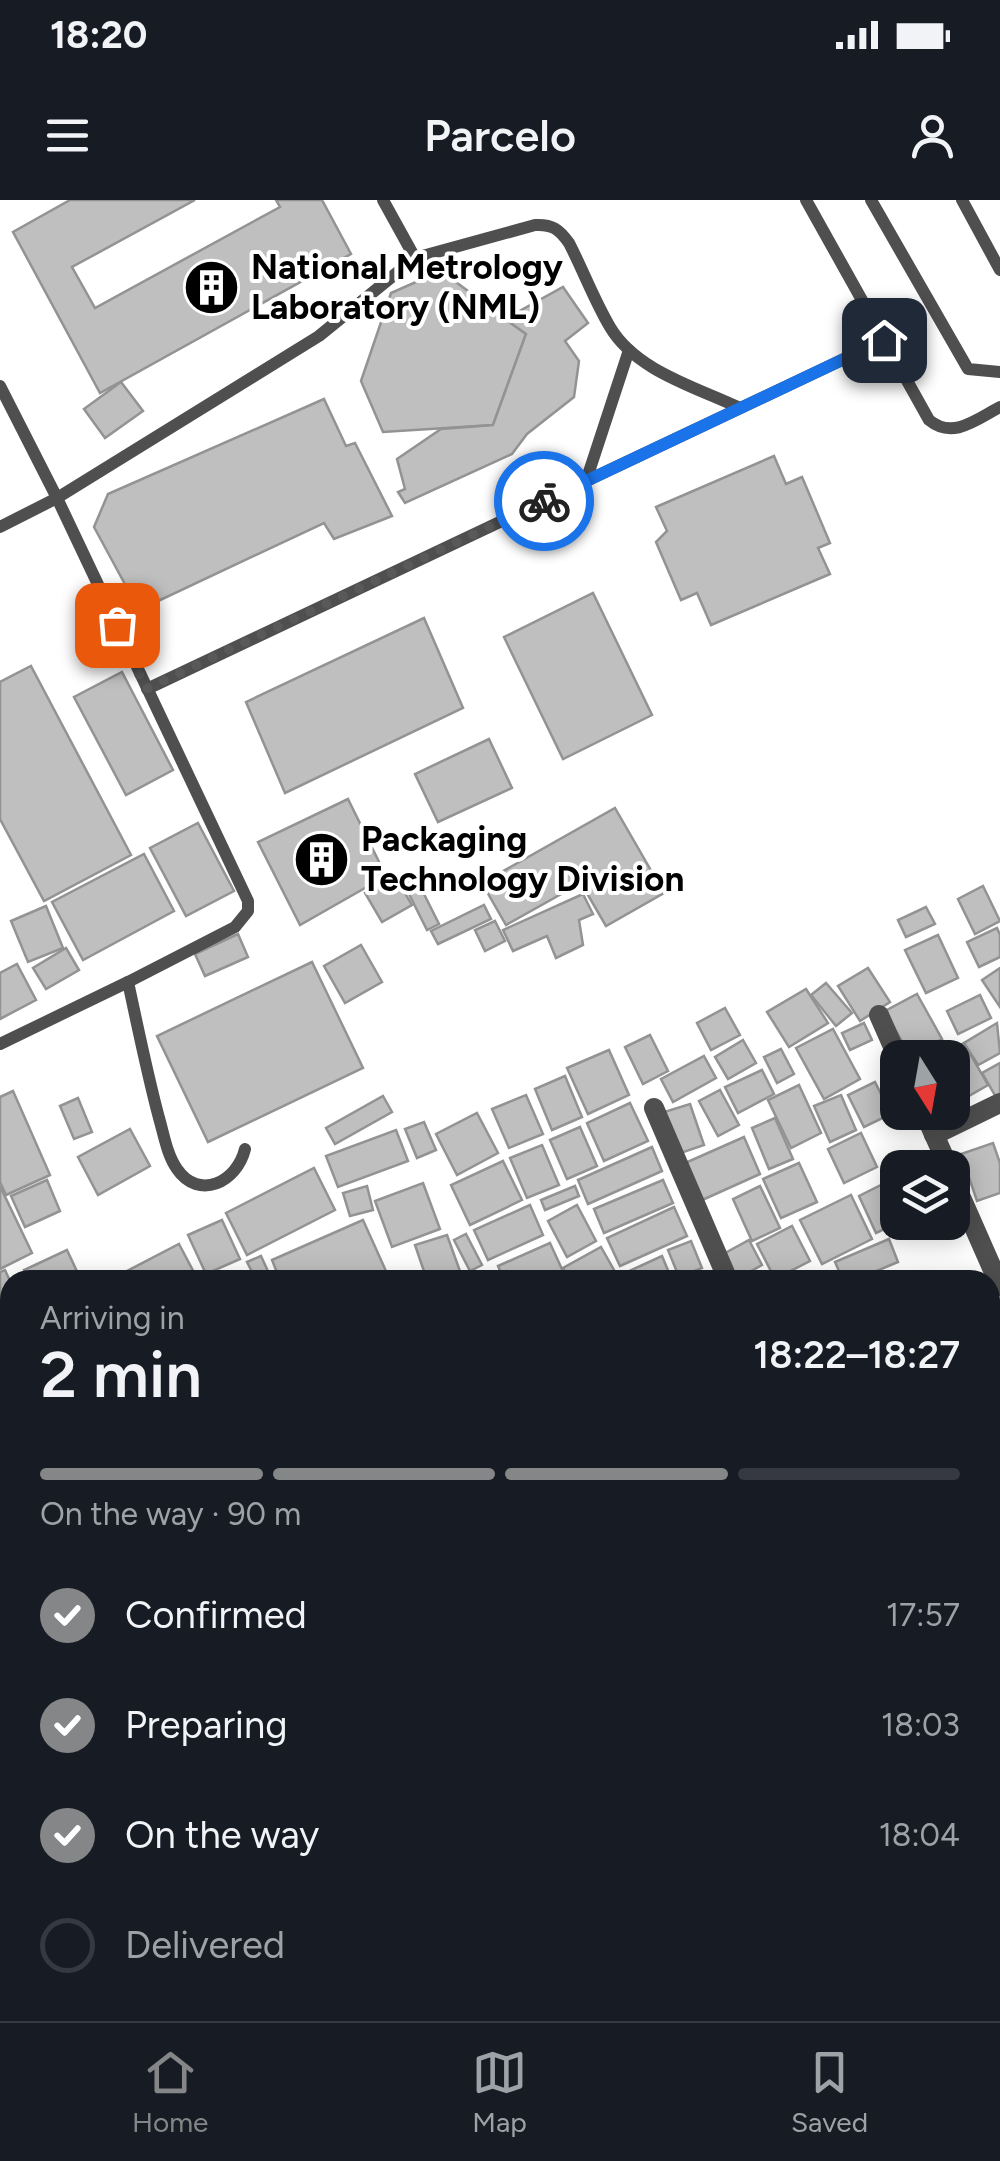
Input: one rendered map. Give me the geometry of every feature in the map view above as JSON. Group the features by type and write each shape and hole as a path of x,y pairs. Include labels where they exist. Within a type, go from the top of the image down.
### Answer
{"street":[{"path":"878,1015 890,1040"},
{"path":"934,1134 1000,1103"},
{"path":"654,1108 724,1270"},
{"path":"932,1130 941,1150"},
{"path":"970,1217 993,1270"}],"lane":[{"path":"383,200 415,258"},
{"path":"806,200 922,410 937,426 960,428 1000,407"},
{"path":"871,200 968,369 1000,372"},
{"path":"962,200 1000,270"},
{"path":"0,527 57,498 319,336 415,258 535,225 548,224 560,230 569,242 611,329 628,350 647,364 740,408"},
{"path":"146,689 884,340"},
{"path":"586,480 628,350"},
{"path":"0,386 245,893 248,911 235,928 0,1044"},
{"path":"128,982 152,1092 178,1172 197,1184 230,1178 240,1166 245,1149"}],"building":[{"name":"National Metrology Laboratory (NML)","path":"70,200 195,200 72,267 95,308 280,207 276,200 322,200 351,254 100,393 13,232"},
{"path":"441,271 526,334 493,425 383,432 361,381 391,293"},
{"path":"563,287 588,323 565,341 579,361 574,397 527,434 512,454 405,503 398,492 405,489 397,459 441,429 493,425 526,334 505,319"},
{"path":"121,382 143,411 105,438 84,409"},
{"path":"324,399 346,446 355,443 392,516 334,539 324,523 139,610 94,527 108,494"},
{"path":"774,456 786,484 802,477 830,543 818,548 830,574 711,625 697,593 681,600 656,542 667,531 656,507"},
{"path":"593,593 652,715 563,759 504,637"},
{"path":"424,618 463,708 285,793 246,702"},
{"path":"31,666 131,855 44,901 0,819 0,682"},
{"path":"122,672 173,770 126,795 74,697"},
{"path":"489,739 512,788 438,822 415,774"},
{"name":"Packaging Technology Division","path":"348,799 386,876 300,925 258,842"},
{"path":"615,808 664,893 606,926 581,883 506,925 482,883"},
{"path":"198,823 234,891 186,916 150,848"},
{"path":"144,854 174,911 83,960 52,902"},
{"path":"395,876 412,905 382,922 365,893"},
{"path":"415,876 439,924 427,930 403,882"},
{"path":"983,886 1000,921 975,934 958,899"},
{"path":"583,894 593,914 579,920 583,945 556,958 547,936 513,951 503,930"},
{"path":"484,905 491,919 438,944 431,931"},
{"path":"46,906 63,948 28,962 11,921"},
{"path":"926,907 935,924 906,937 898,920"},
{"path":"495,921 505,941 485,951 475,930"},
{"path":"997,928 1000,957 979,967 967,942"},
{"path":"238,934 248,957 205,976 195,954"},
{"path":"938,935 958,978 926,993 905,950"},
{"path":"361,945 382,982 345,1003 324,966"},
{"path":"66,948 79,970 46,989 33,968"},
{"path":"312,962 363,1068 208,1142 157,1036"},
{"path":"17,964 36,1000 0,1019 0,973"},
{"path":"868,968 890,1002 860,1021 838,986"},
{"path":"1000,968 1000,1007 982,980"},
{"path":"826,983 852,1013 836,1026 811,995"},
{"path":"806,989 828,1023 789,1047 767,1012"},
{"path":"917,994 942,1039 901,1040 885,1011"},
{"path":"980,995 991,1018 958,1034 947,1011"},
{"path":"725,1008 740,1035 711,1050 697,1023"},
{"path":"864,1023 872,1040 850,1050 842,1033"},
{"path":"997,1023 1000,1053 978,1065 970,1052 969,1040"},
{"path":"833,1029 860,1079 824,1099 796,1048"},
{"path":"650,1035 668,1071 643,1084 625,1047"},
{"path":"743,1040 756,1063 728,1079 715,1057"},
{"path":"781,1049 794,1074 777,1083 764,1057"},
{"path":"609,1050 629,1095 588,1114 567,1068"},
{"path":"970,1054 988,1085 970,1095"},
{"path":"704,1056 716,1078 673,1102 661,1079"},
{"path":"1000,1063 1000,1095 996,1097 982,1073"},
{"path":"762,1070 774,1094 738,1113 725,1087"},
{"path":"565,1076 582,1117 552,1130 535,1089"},
{"path":"875,1082 880,1092 880,1119 864,1127 848,1095"},
{"path":"799,1085 821,1133 791,1148 768,1100"},
{"path":"720,1090 739,1125 718,1136 699,1101"},
{"path":"13,1091 50,1175 6,1195 0,1182 0,1097"},
{"path":"526,1095 543,1134 509,1148 492,1109"},
{"path":"841,1095 856,1130 830,1142 814,1106"},
{"path":"383,1096 392,1112 335,1144 326,1128"},
{"path":"78,1098 92,1132 74,1139 60,1106"},
{"path":"630,1103 648,1141 604,1161 587,1123"},
{"path":"690,1104 704,1145 675,1155 661,1113"},
{"path":"477,1113 498,1153 457,1175 436,1134"},
{"path":"775,1118 793,1159 769,1169 752,1128"},
{"path":"424,1122 436,1150 417,1158 405,1129"},
{"path":"580,1127 597,1166 567,1179 550,1140"},
{"path":"130,1129 150,1166 98,1195 78,1157"},
{"path":"396,1130 408,1161 338,1187 326,1156"},
{"path":"861,1133 877,1167 844,1183 828,1149"},
{"path":"744,1137 760,1174 700,1201 683,1164"},
{"path":"993,1143 1000,1163 1000,1193 977,1201 970,1180 970,1151"},
{"path":"542,1145 559,1185 527,1198 510,1158"},
{"path":"652,1147 662,1171 588,1204 578,1180"},
{"path":"503,1161 522,1200 470,1225 451,1185"},
{"path":"799,1163 817,1202 781,1218 763,1179"},
{"path":"314,1168 335,1210 247,1255 226,1213"},
{"path":"47,1180 60,1211 25,1227 11,1196"},
{"path":"663,1180 673,1203 604,1233 594,1209"},
{"path":"423,1183 440,1229 392,1247 375,1201"},
{"path":"0,1186 32,1253 0,1269"},
{"path":"367,1186 373,1210 350,1216 343,1193"},
{"path":"575,1186 579,1196 545,1210 541,1200"},
{"path":"760,1186 780,1228 752,1241 733,1199"},
{"path":"880,1186 880,1231 876,1233 859,1196"},
{"path":"851,1195 872,1239 822,1264 800,1220"},
{"path":"530,1205 543,1235 488,1260 474,1230"},
{"path":"577,1205 596,1241 567,1257 548,1221"},
{"path":"674,1207 687,1236 620,1266 607,1238"},
{"path":"222,1220 240,1259 215,1270 204,1270 188,1235"},
{"path":"363,1220 386,1270 276,1270 272,1260"},
{"path":"792,1226 810,1261 792,1270 770,1270 757,1244"},
{"path":"466,1234 482,1265 469,1270 454,1240"},
{"path":"447,1235 460,1270 424,1270 415,1245"},
{"path":"749,1240 762,1265 753,1270 728,1270 718,1257"},
{"path":"887,1240 898,1262 879,1270 839,1270 835,1262"},
{"path":"691,1241 702,1268 676,1270 668,1250"},
{"path":"550,1243 562,1270 500,1270 498,1266"},
{"path":"179,1244 193,1270 129,1270"},
{"path":"601,1247 614,1270 564,1270"},
{"path":"67,1250 76,1270 24,1270"},
{"path":"261,1256 267,1270 251,1270 247,1262"},
{"path":"662,1256 668,1270 632,1270"}],"way so far":[{"path":"117,625 146,689 544,501"}],"place":[{"name":"National Metrology Laboratory (NML)","path":"212,287"},
{"name":"Packaging Technology Division","path":"322,859"}],"route":[{"path":"544,501 884,340"}]}
